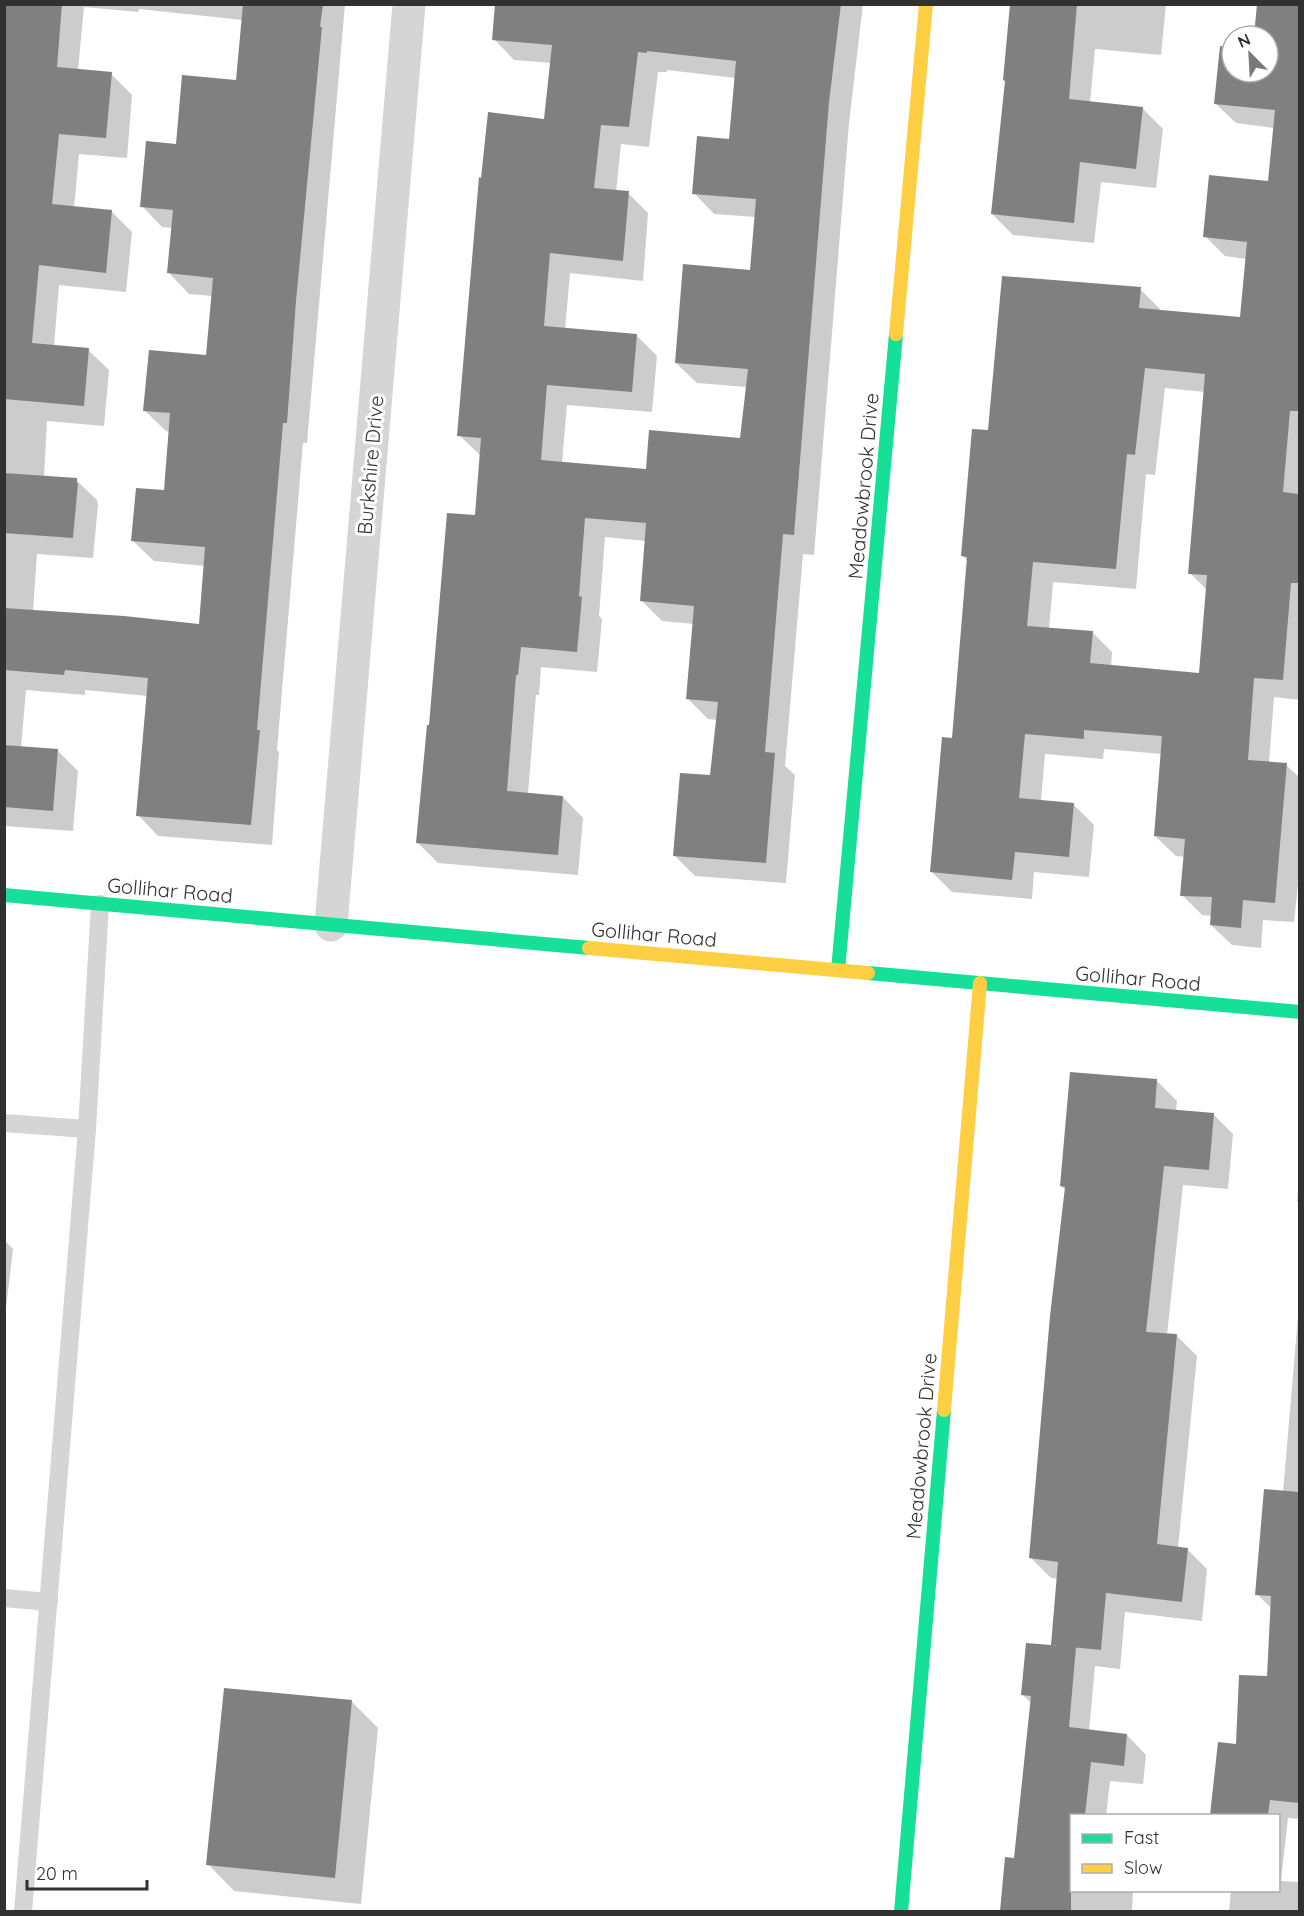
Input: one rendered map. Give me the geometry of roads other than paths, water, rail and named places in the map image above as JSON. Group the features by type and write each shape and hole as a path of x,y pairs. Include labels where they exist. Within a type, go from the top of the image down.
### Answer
{"street":[{"name":"Burkshire Drive","path":"331,925 409,4"},
{"name":"Meadowbrook Drive","path":"838,970 926,4"},
{"name":"Gollihar Road","path":"4,895 1299,1012"},
{"name":"Meadowbrook Drive","path":"901,1911 980,983"}],"lane":[{"path":"23,1911 87,1129 100,903"},
{"path":"4,1123 87,1129"},
{"path":"4,1598 49,1602"}]}
